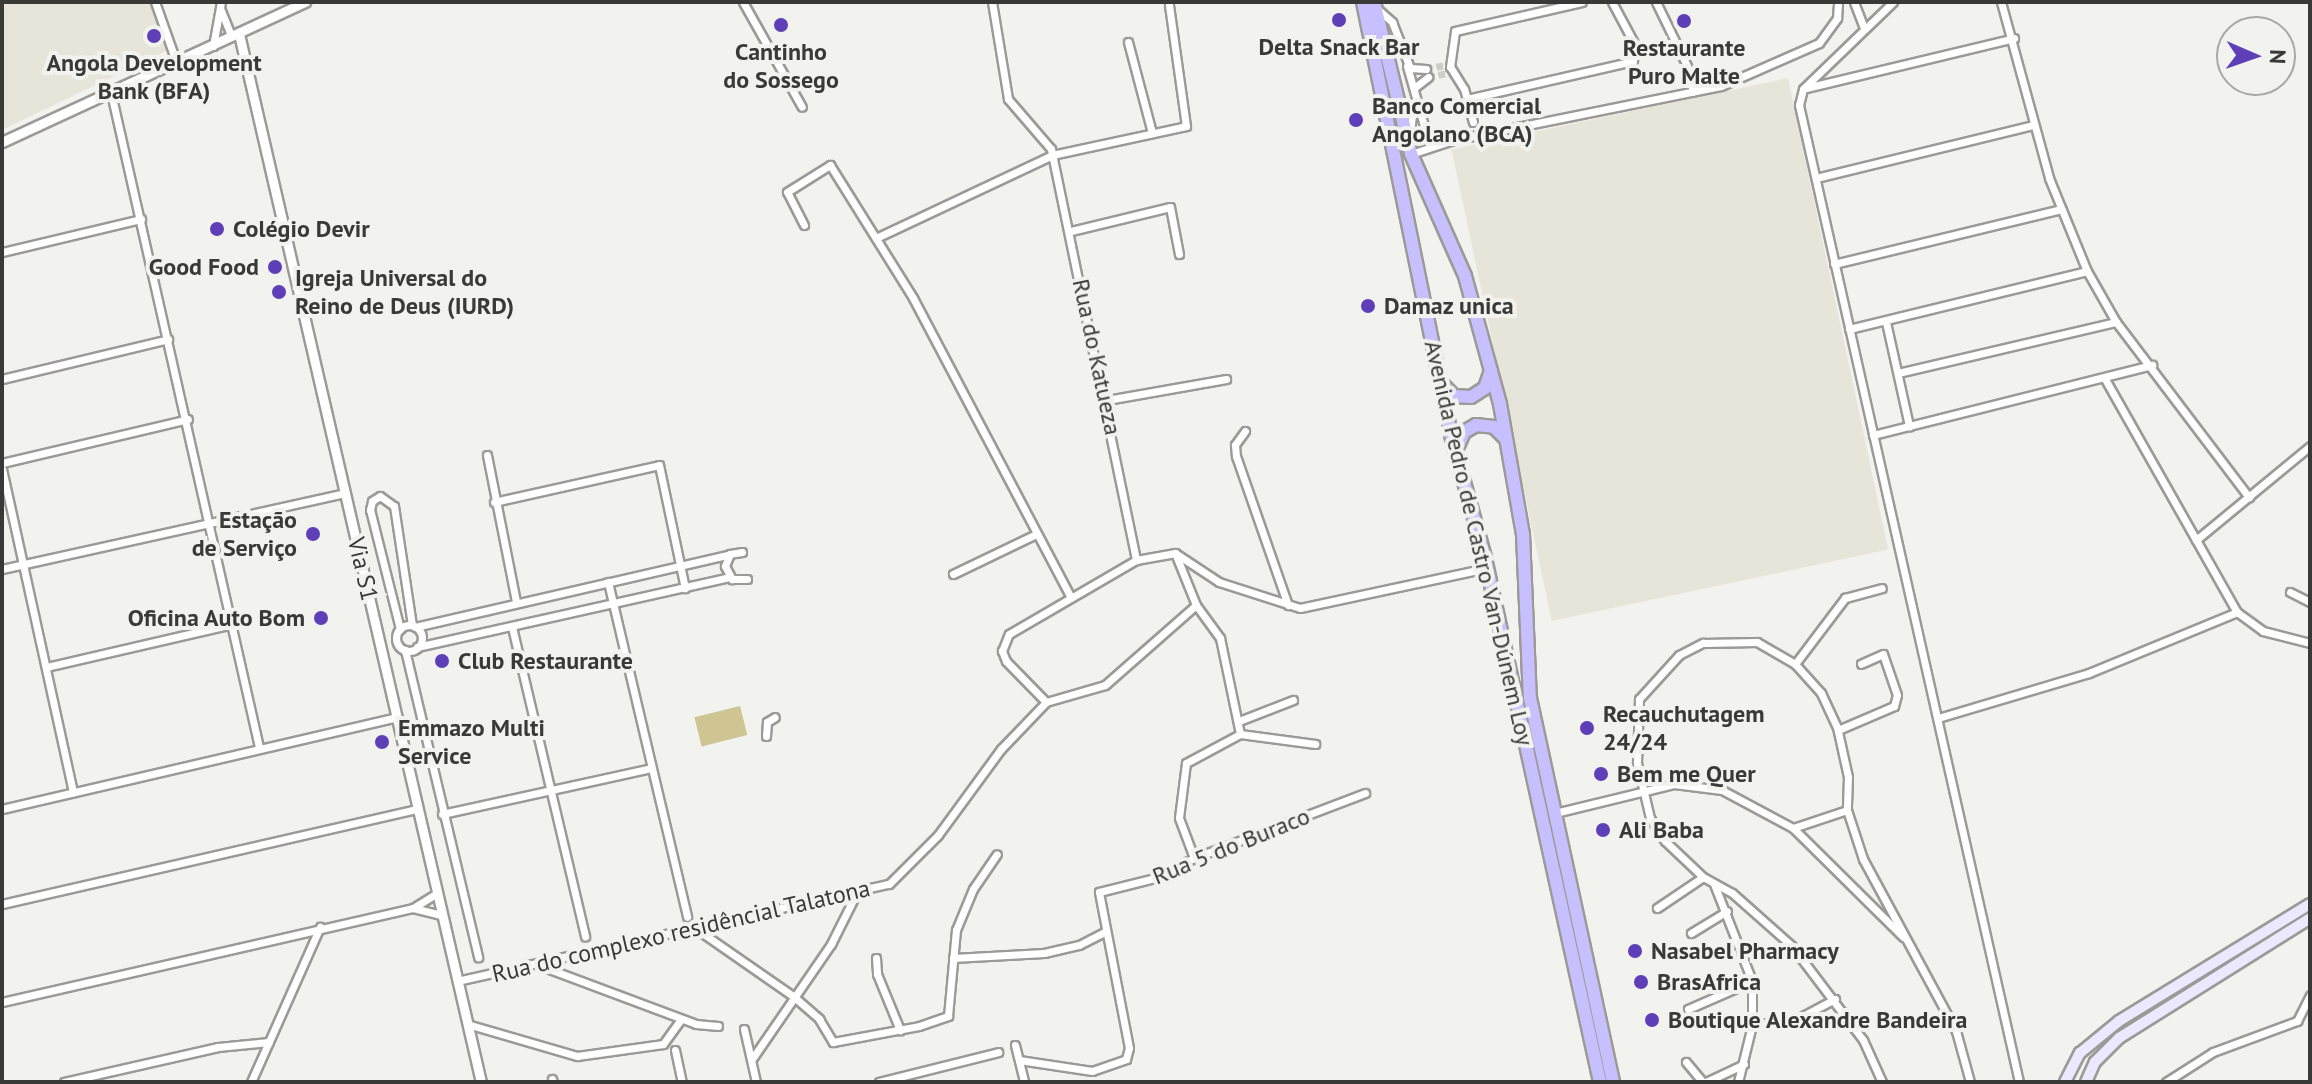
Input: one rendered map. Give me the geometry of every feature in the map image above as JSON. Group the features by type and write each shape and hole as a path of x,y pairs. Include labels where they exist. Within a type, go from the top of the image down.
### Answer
{"highway":[{"name":"Avenida Pedro de Castro Van-Dúnem Loy","path":"1371,4 1410,148 1465,276 1508,444 1526,564 1527,679 1553,814 1613,1082"},
{"name":"Avenida Pedro de Castro Van-Dúnem Loy","path":"1371,4 1438,376 1487,568 1600,1082"},
{"path":"1438,376 1450,394 1471,397 1488,385 1490,364"},
{"path":"1457,457 1461,436 1476,425 1498,429 1508,444"}],"main road":[{"path":"2065,1082 2080,1053 2107,1029 2310,904"},
{"path":"2086,1082 2095,1062 2119,1038 2310,918"}],"street":[{"path":"155,2 177,64"},
{"path":"276,16 279,2"},
{"path":"2,142 177,64 305,2"},
{"path":"743,2 802,107"},
{"name":"Rua do Katueza","path":"992,2 1002,84 1052,155 1107,400 1136,560"},
{"path":"1473,122 1467,99 1448,68 1455,31 1549,5 1582,2"},
{"path":"1467,99 1633,61 1635,45 1612,2"},
{"path":"1656,2 1692,76 1692,92"},
{"path":"1407,64 1427,73 1416,82 1413,93 1410,148 1430,147 1721,86 1806,51 1832,25 1838,2"},
{"path":"1854,2 1864,28"},
{"path":"1893,2 1803,89 1799,105 2019,1082"},
{"path":"2001,2 2014,38 2034,125 2061,209 2087,271 2116,322 2152,365 2249,497"},
{"path":"213,46 220,4"},
{"path":"220,4 235,36"},
{"path":"1371,4 1392,22 1430,147"},
{"path":"876,238 1052,155 1188,122 1169,5"},
{"name":"Via S1","path":"235,36 246,57 481,1082"},
{"path":"1803,89 2014,38"},
{"path":"1128,42 1152,133"},
{"path":"1830,61 1838,80"},
{"path":"111,93 188,419 259,747"},
{"path":"1816,178 2034,125"},
{"path":"804,225 787,192 830,165 876,238 1070,596"},
{"path":"1071,231 1170,207 1179,254"},
{"path":"1834,264 2061,209"},
{"path":"2,252 141,219"},
{"path":"1849,329 2087,271"},
{"path":"1886,322 1909,426"},
{"path":"1898,373 2116,322"},
{"path":"2,379 168,339"},
{"path":"1873,435 2152,365"},
{"path":"1107,400 1226,379"},
{"path":"2105,379 2237,612 2263,631 2310,643"},
{"path":"73,792 2,466 188,419"},
{"path":"1245,431 1235,445 1236,456 1288,605"},
{"path":"2196,540 2310,446"},
{"path":"487,455 516,602"},
{"path":"494,502 659,465 685,588"},
{"path":"2,569 346,493"},
{"path":"417,647 421,634 414,626 414,612 392,501 375,498 370,510 400,629 396,639 405,650 478,957"},
{"path":"953,574 1036,534"},
{"path":"400,629 742,552"},
{"path":"1175,553 1196,605 1220,638 1240,734"},
{"path":"1196,605 1105,685 1046,702 1006,661 1004,642 1070,596 1136,560 1175,553 1219,582 1288,605 1310,609 1487,568"},
{"path":"729,577 725,561 730,554"},
{"path":"405,650 729,577 747,579"},
{"path":"608,582 687,917"},
{"path":"1795,664 1845,598 1882,588"},
{"path":"2290,592 2310,602"},
{"path":"1938,718 2089,673 2237,612"},
{"path":"46,667 232,624"},
{"path":"512,627 585,936"},
{"path":"1882,1082 1835,999 1781,935 1703,877 1665,841 1641,790 1635,719 1639,699 1649,682 1679,655 1703,643 1730,639 1757,642 1795,664 1821,693 1838,730 1848,777 1847,810 1863,859 1956,1031 1970,1082"},
{"path":"1838,730 1894,706 1897,695 1883,654 1861,664"},
{"path":"1239,721 1293,700"},
{"name":"Rua do complexo residêncial Talatona","path":"457,981 889,884 907,870 1001,749 1046,702"},
{"path":"2,809 397,717"},
{"path":"766,736 767,722 775,717"},
{"path":"1194,858 1179,818 1183,771 1189,759 1223,747 1240,734 1315,744"},
{"path":"442,814 651,768"},
{"path":"1553,814 1674,784 1722,790 1793,828 1904,938"},
{"name":"Rua 5 do Buraco","path":"1106,931 1098,895 1155,878 1194,858 1365,793"},
{"path":"2,904 418,809"},
{"path":"1793,828 1847,810"},
{"path":"695,928 793,996 819,1019 833,1042 945,1019 950,1011 953,958 964,907 997,854"},
{"path":"1657,908 1703,877"},
{"path":"1713,882 1752,981 1752,1025 1738,1082"},
{"path":"752,1059 831,944 857,892"},
{"path":"2,1002 413,908 437,893"},
{"path":"413,908 442,915"},
{"path":"1691,933 1727,911"},
{"path":"251,1082 320,927"},
{"path":"953,958 1044,953 1079,945 1106,931 1129,1048 1126,1059 1092,1071 1019,1060"},
{"path":"876,958 877,974 900,1030"},
{"path":"539,965 681,1019 718,1026"},
{"path":"1688,1009 1752,981"},
{"path":"2166,1082 2213,1052 2292,1025 2303,1014 2310,995"},
{"path":"1752,1025 1797,1019 1835,999"},
{"path":"467,1024 577,1056 663,1044 681,1019"},
{"path":"744,1029 756,1082"},
{"path":"64,1082 218,1047 269,1042"},
{"path":"1015,1045 1024,1082"},
{"path":"675,1050 682,1082"},
{"path":"879,1082 998,1052"},
{"path":"1686,1062 1704,1082 1744,1064"}],"shaded area":[{"path":"2,2 150,2 168,50 2,130"},
{"path":"1788,78 1888,549 1552,621 1452,150"},
{"path":"740,706 747,735 702,746 694,717"}],"tunnel":[{"path":"1426,69 1445,65"},
{"path":"1428,77 1447,73"}],"place":[{"name":"Delta Snack Bar","path":"1339,20"},
{"name":"Restaurante Puro Malte","path":"1684,21"},
{"name":"Cantinho do Sossego","path":"781,25"},
{"name":"Angola Development Bank (BFA)","path":"154,36"},
{"name":"Banco Comercial Angolano (BCA)","path":"1356,120"},
{"name":"Colégio Devir","path":"217,229"},
{"name":"Good Food","path":"275,267"},
{"name":"Igreja Universal do Reino de Deus (IURD)","path":"279,292"},
{"name":"Damaz unica","path":"1368,306"},
{"name":"Estação de Serviço","path":"313,534"},
{"name":"Oficina Auto Bom","path":"321,618"},
{"name":"Club Restaurante","path":"442,661"},
{"name":"Recauchutagem 24/24","path":"1587,728"},
{"name":"Emmazo Multi Service","path":"382,742"},
{"name":"Bem me Quer","path":"1601,774"},
{"name":"Ali Baba","path":"1603,830"},
{"name":"Nasabel Pharmacy","path":"1635,951"},
{"name":"BrasAfrica","path":"1641,982"},
{"name":"Boutique Alexandre Bandeira","path":"1652,1020"}]}
